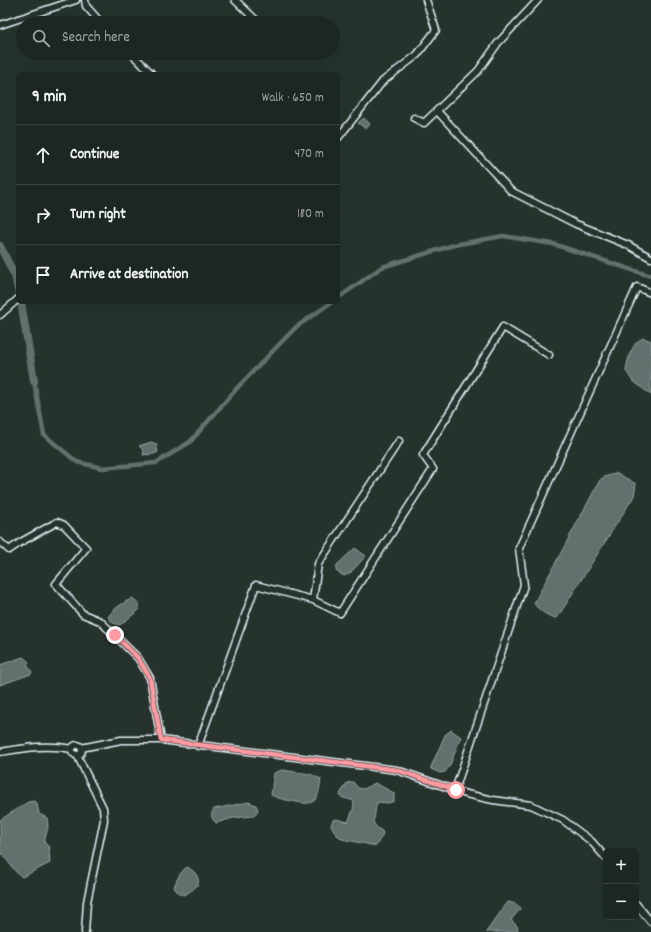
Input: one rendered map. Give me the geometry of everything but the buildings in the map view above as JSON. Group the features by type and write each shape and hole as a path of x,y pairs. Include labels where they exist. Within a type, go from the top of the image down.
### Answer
{"street":[{"path":"27,16 76,0"},
{"path":"85,0 86,6 95,16"},
{"path":"235,0 251,16"},
{"path":"340,135 383,81 417,55 431,38 436,30 426,0"},
{"path":"414,118 424,123 437,111 478,71 498,43 538,0"},
{"path":"0,25 16,20"},
{"path":"138,60 150,72"},
{"path":"437,111 511,191 576,224 628,245 651,258"},
{"path":"456,790 524,585 519,548 637,287 651,293"},
{"path":"0,315 16,301"},
{"path":"198,746 256,585 313,600 340,613 433,469 423,455 503,328 549,355"},
{"path":"313,600 318,564 399,441"},
{"path":"0,542 9,550 20,542 57,522 64,525 86,548 56,584 83,614 100,621 138,658 150,678 161,740"},
{"path":"72,749 76,745 81,748 121,740 161,740 198,746 343,762 397,770 456,790 493,800 531,805 563,820 591,841 603,855"},
{"path":"0,752 33,746 55,745 72,749"},
{"path":"77,755 82,752 81,748"},
{"path":"72,749 74,754 77,755 102,808 104,820 87,902 85,932"},
{"path":"639,908 651,922"}],"shaded area":[{"path":"364,118 370,124 366,129 358,123"},
{"path":"644,338 651,341 651,395 632,380 626,371 633,347"},
{"path":"151,442 156,444 158,452 143,455 144,451 139,446"},
{"path":"617,473 636,484 634,496 559,615 556,618 547,615 540,611 534,603 600,480 604,477"},
{"path":"355,548 366,556 350,573 344,576 336,571 337,565"},
{"path":"133,598 139,605 139,610 120,625 113,623 108,617 110,614 119,606"},
{"path":"23,657 29,662 27,665 32,672 31,674 0,685 0,665"},
{"path":"451,730 461,737 450,765 445,772 440,773 431,769 431,767 445,735"},
{"path":"282,770 310,774 321,779 317,797 311,802 300,803 271,795 274,773"},
{"path":"353,782 358,788 364,789 375,783 394,793 394,801 389,803 378,802 375,810 373,822 383,834 376,846 342,839 336,834 331,825 333,820 336,819 348,822 353,810 354,801 341,797 340,794 347,783"},
{"path":"34,801 37,803 39,814 47,818 48,827 44,842 50,848 50,863 22,877 16,872 0,851 0,820 28,802"},
{"path":"249,802 256,805 258,810 254,816 233,818 216,823 212,818 214,809"},
{"path":"187,867 198,877 198,883 197,886 185,895 180,894 174,888 179,876"},
{"path":"508,902 516,904 521,908 511,920 518,927 517,932 486,932"}],"waterway":[{"path":"340,297 382,267 454,245 503,236 553,244 651,276"},
{"path":"0,246 16,281"},
{"path":"21,304 34,381"},
{"path":"34,381 44,435 77,462 102,468 156,463 190,442 238,387 296,327 329,304"}],"route":[{"path":"115,635 138,658 150,678 161,740 198,746 238,749 397,770 456,790"}]}
